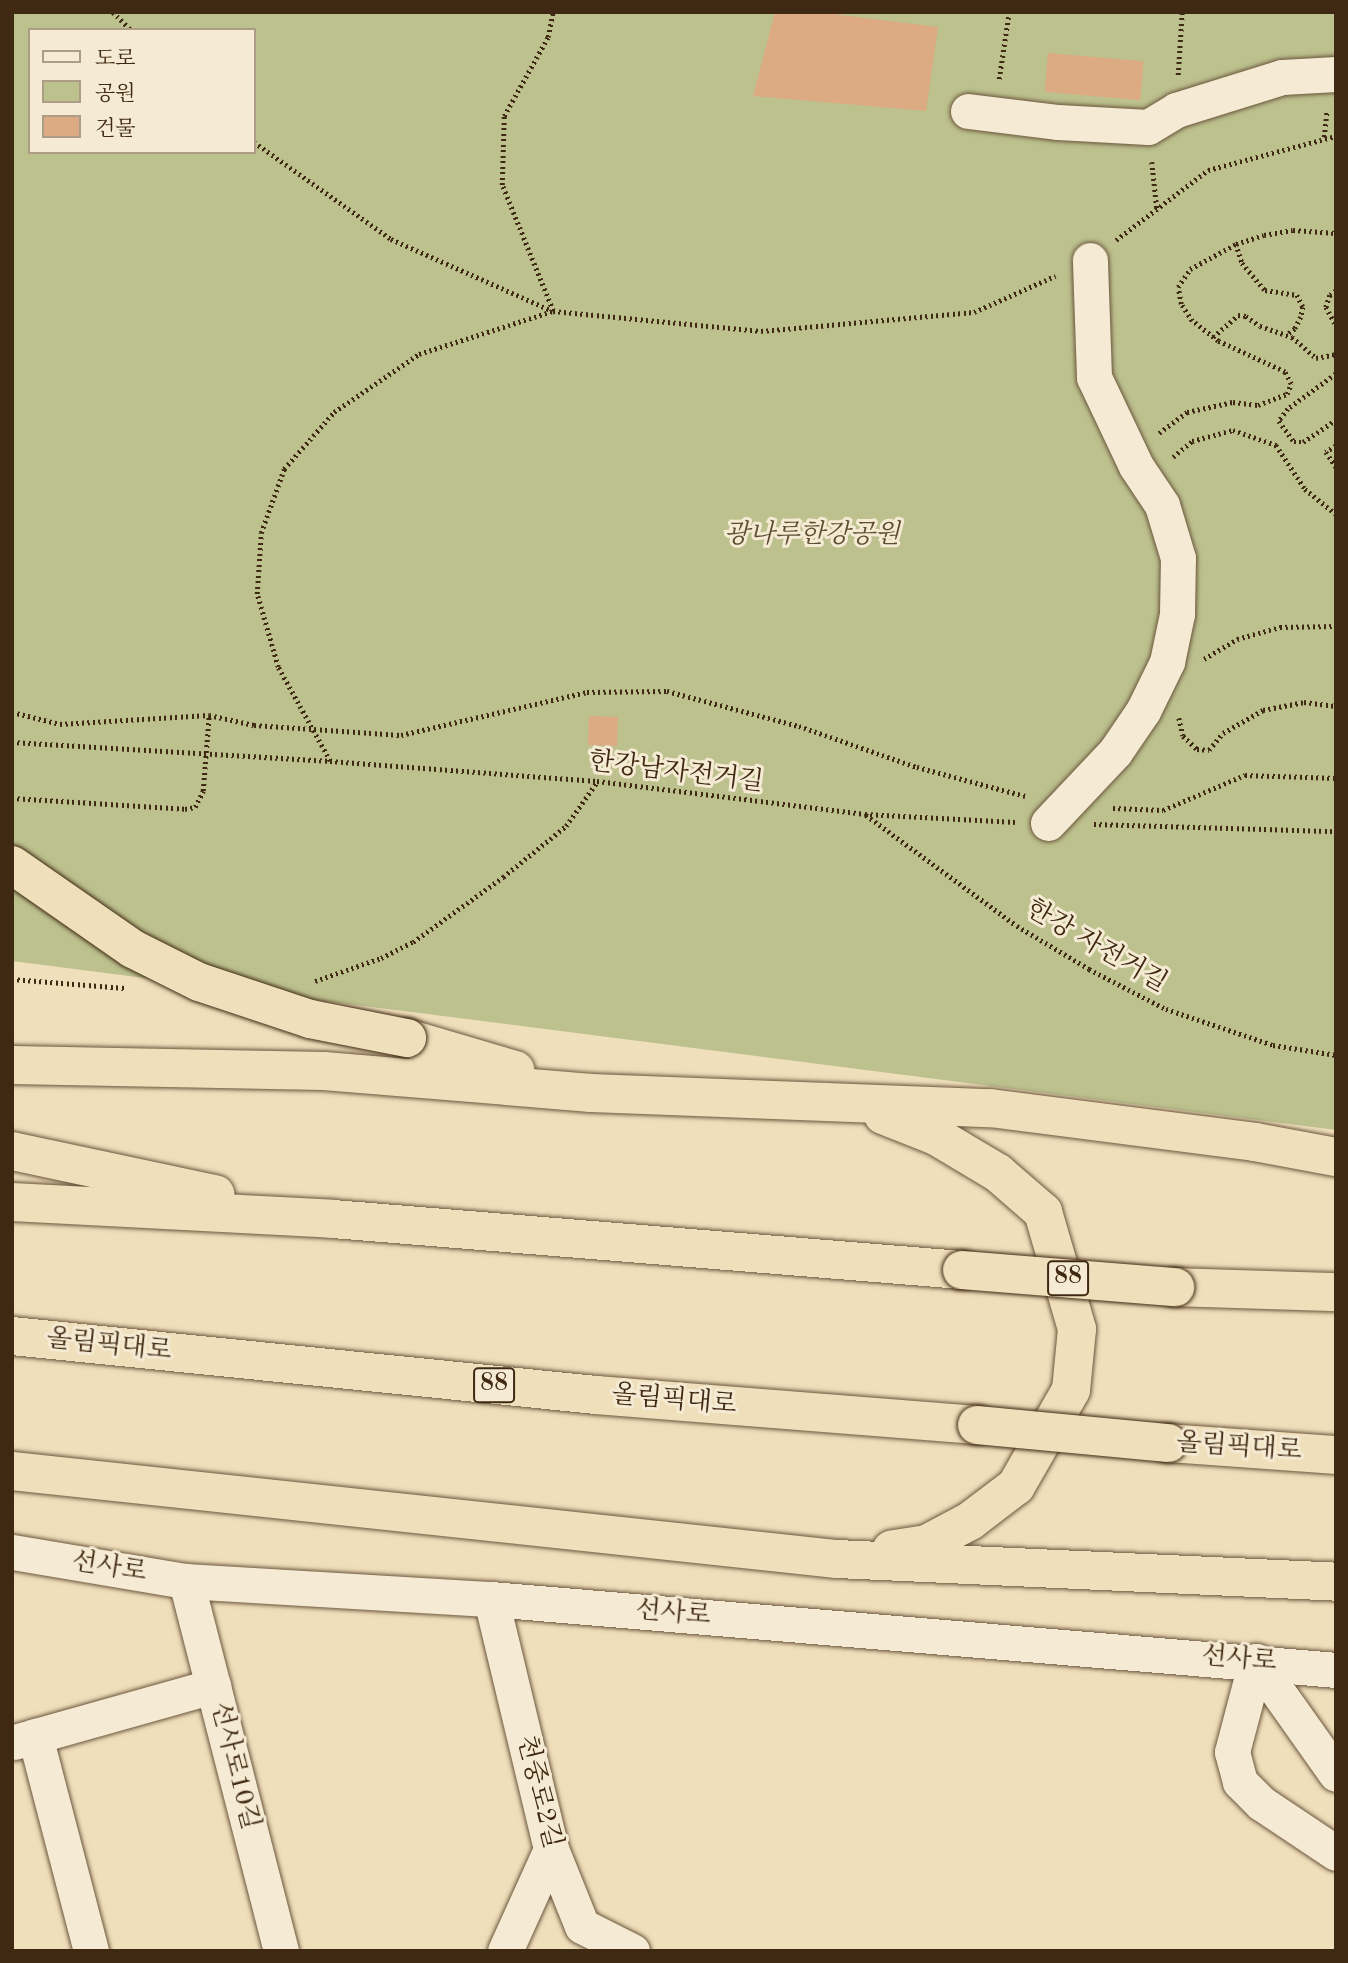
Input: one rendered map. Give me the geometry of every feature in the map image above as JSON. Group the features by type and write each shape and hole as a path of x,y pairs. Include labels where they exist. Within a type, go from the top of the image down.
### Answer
{"highway":[{"path":"12,865 133,949 199,982 310,1019 407,1038 591,1093"},
{"path":"12,1065 324,1071 591,1093 990,1108 1255,1142 1336,1157"},
{"path":"837,1559 927,1544 970,1521 1016,1486 1071,1390 1077,1329 1043,1213 998,1173 936,1136 852,1104"},
{"path":"12,1151 333,1219"},
{"name":"88","path":"12,1202 333,1219 1175,1287 1336,1292"},
{"name":"올림픽대로","path":"12,1336 596,1395 1336,1455"},
{"path":"12,1471 837,1559 1336,1582"}],"street":[{"path":"981,113 1162,119 1282,78 1336,74"},
{"path":"1056,815 1115,752 1143,711 1167,662 1177,614 1178,558 1163,505 1137,465 1094,377 1090,260"},
{"name":"선사로","path":"12,1552 186,1581 491,1599 1256,1661 1336,1670"},
{"name":"선사로10길","path":"186,1581 281,1951"},
{"name":"천중로2길","path":"491,1599 551,1849 582,1926 632,1951"},
{"path":"1256,1661 1336,1774"},
{"path":"1256,1661 1232,1752 1240,1782 1261,1803 1336,1853"},
{"path":"91,1951 23,1739 213,1686"},
{"path":"505,1951 551,1849"}],"path":[{"path":"113,12 129,28"},
{"path":"553,12 548,37 504,116 502,185 553,311"},
{"path":"981,113 1009,12"},
{"path":"1157,209 1162,119 1182,12"},
{"path":"256,143 391,240 553,311 761,331 974,312 1090,260 1208,170 1336,136"},
{"path":"1137,465 1187,412 1233,402 1258,405 1287,394 1291,384 1285,372 1213,337 1192,321 1181,304 1178,287 1190,269 1236,244 1293,230 1336,233"},
{"path":"1236,244 1242,263 1265,290 1297,295 1303,307 1301,317 1296,329 1286,336"},
{"path":"1336,291 1330,295 1326,307 1336,325"},
{"path":"330,761 278,667 257,594 261,533 284,468 334,412 419,354 553,311"},
{"path":"1213,337 1238,315 1286,336 1316,358 1336,354"},
{"path":"1336,374 1288,409 1279,421 1294,442 1303,442 1336,421"},
{"path":"1137,465 1192,441 1233,429 1276,445 1305,489 1336,514"},
{"path":"1336,446 1326,452 1336,467"},
{"path":"1198,671 1203,660 1237,639 1280,627 1336,626"},
{"path":"12,712 60,724 209,715 254,725 401,735 587,692 667,691 799,726 1056,815 1163,810 1245,775 1336,778"},
{"path":"1183,705 1178,717 1183,736 1197,749 1209,750 1223,733 1264,710 1304,702 1336,706"},
{"path":"12,798 195,807 203,791 209,715"},
{"name":"한강남자전거길","path":"12,742 330,761 597,781 865,814 1056,815 1336,831"},
{"path":"302,984 347,972 413,942 503,877 566,826 597,781"},
{"name":"한강 자전거길","path":"865,814 1017,926 1089,969 1155,1003 1219,1029 1273,1045 1336,1055"},
{"path":"12,979 127,988"}],"green space":[{"name":"광나루한강공원","path":"12,12 1336,12 1336,1130 12,961"}],"building":[{"path":"775,12 817,12 938,27 926,111 753,96"},
{"path":"1048,53 1144,61 1140,100 1045,92"},
{"path":"589,716 618,717 617,746 588,745"}]}
